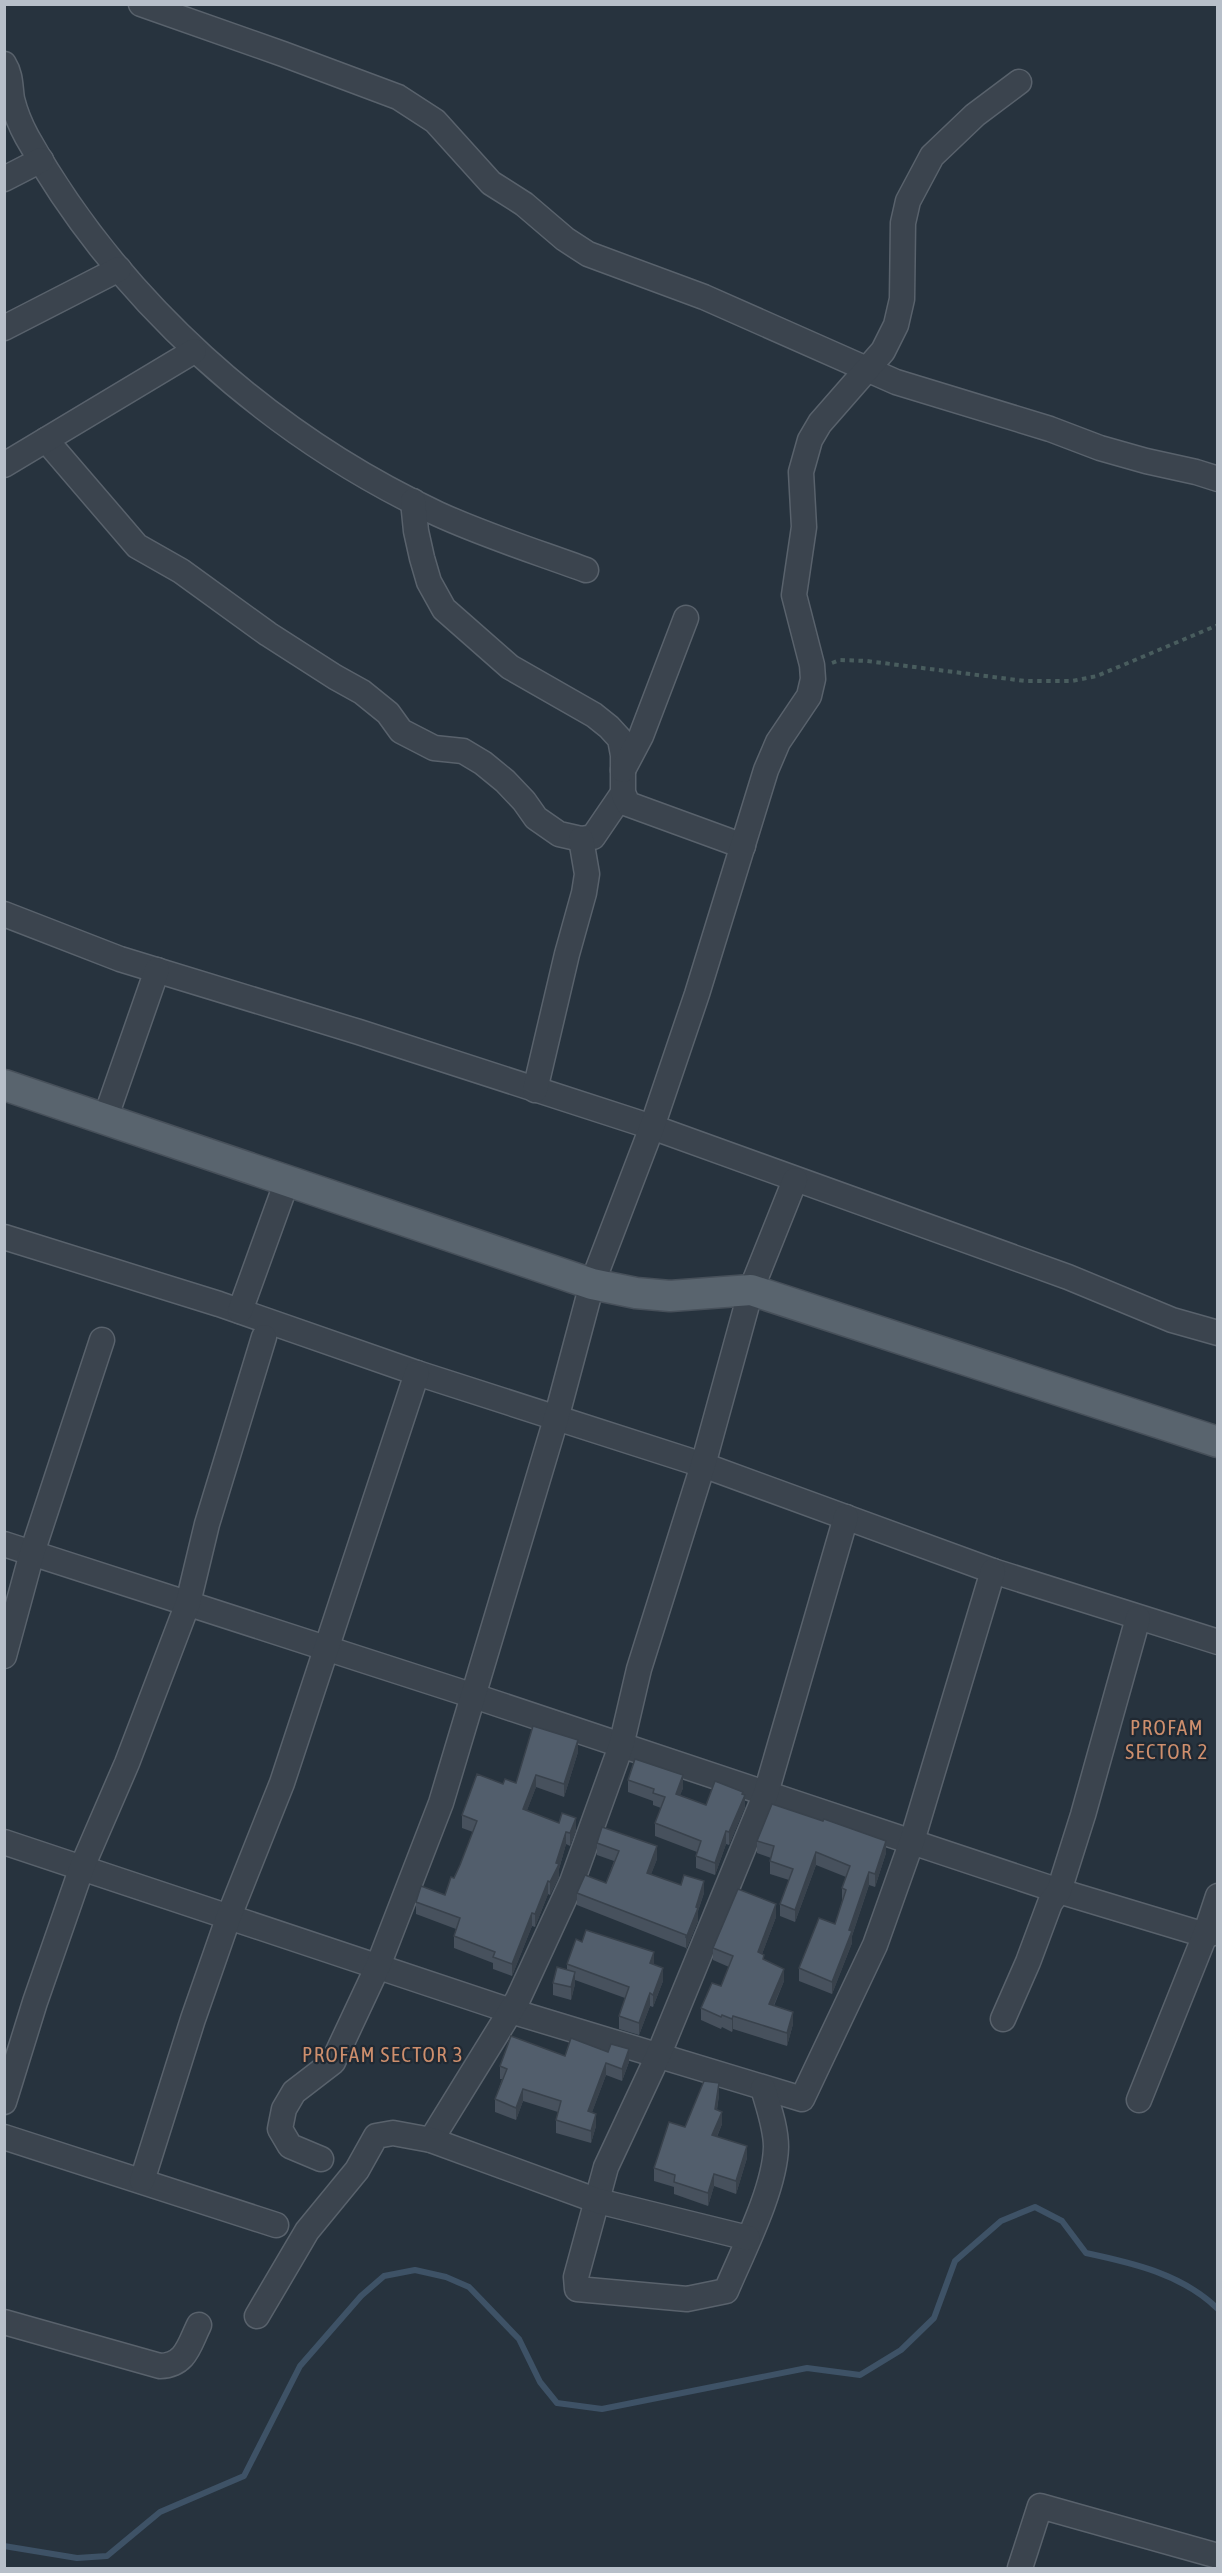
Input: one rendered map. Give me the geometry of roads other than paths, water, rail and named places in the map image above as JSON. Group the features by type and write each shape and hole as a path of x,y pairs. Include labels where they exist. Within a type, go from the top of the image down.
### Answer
{"main road":[{"path":"4,1085 592,1284 636,1293 670,1296 751,1290 1218,1442"}],"street":[{"path":"141,4 283,54 398,98 435,121 491,183 524,204 565,239 588,254 704,297 896,382 1050,429 1100,448 1196,472 1218,480"},
{"path":"4,64 11,81 12,99 18,115 26,135 41,160 97,242 194,351 271,414 322,450 413,501 473,530 586,570"},
{"path":"321,2159 290,2146 280,2129 284,2109 294,2092 333,2062 378,1966 441,1803 556,1419 592,1284 652,1127 698,994 766,770 778,742 809,696 813,679 812,665 794,595 804,527 801,472 810,440 820,423 883,351 898,316 902,298 903,223 908,201 932,156 975,115 1019,82"},
{"path":"4,178 41,160"},
{"path":"4,328 119,269"},
{"path":"4,465 194,351"},
{"path":"46,440 137,546 181,571 268,634 334,677 362,692 388,713 401,731 434,748 462,751 505,781 536,818 559,834 581,839 593,837 623,782 686,618"},
{"path":"413,501 416,531 424,566 429,582 444,609 510,667 594,715 609,727 620,739 623,782 628,804 743,846"},
{"path":"535,1090 584,893 587,874 581,839"},
{"path":"4,914 120,959 359,1032 652,1127 1068,1277 1172,1320 1218,1333"},
{"path":"105,1119 157,970"},
{"path":"431,2140 528,1981 572,1882 621,1746 639,1669 703,1464 751,1290 795,1180"},
{"path":"240,1311 287,1181"},
{"path":"4,1237 240,1311 556,1419 703,1464 993,1571 1218,1642"},
{"path":"4,2102 34,2002 82,1867 127,1763 188,1603 207,1524 264,1337"},
{"path":"4,1656 32,1553 102,1340"},
{"path":"142,2181 193,2019 229,1916 282,1783 328,1648 417,1373"},
{"path":"763,2088 776,2145 774,2164 766,2191 726,2291 687,2299 577,2289 576,2277 606,2167 658,2056 766,1793 846,1517"},
{"path":"4,1544 474,1696 1059,1892 1211,1934"},
{"path":"4,1842 511,2011 802,2099 875,1945 912,1841 993,1571"},
{"path":"1003,2019 1050,1903 1059,1892 1138,1618"},
{"path":"1139,2100 1211,1934 1218,1896"},
{"path":"257,2316 308,2231 357,2170 376,2136 393,2133 431,2140 598,2201 748,2238"},
{"path":"4,2137 276,2225"},
{"path":"4,2322 160,2366 171,2366 181,2361 199,2325"},
{"path":"1020,2568 1040,2506 1218,2556"}],"waterway":[{"path":"4,2546 77,2558 107,2556 160,2512 244,2476 300,2366 361,2296 384,2276 415,2270 446,2277 469,2287 519,2339 540,2382 557,2403 602,2409 807,2368 860,2375 901,2350 934,2318 955,2261 1001,2221 1035,2207 1062,2221 1086,2253 1139,2266 1173,2279 1189,2287 1218,2309"}],"district":[{"name":"PROFAM SECTOR 2","path":"1167,1740"},
{"name":"PROFAM SECTOR 3","path":"383,2055"}]}
